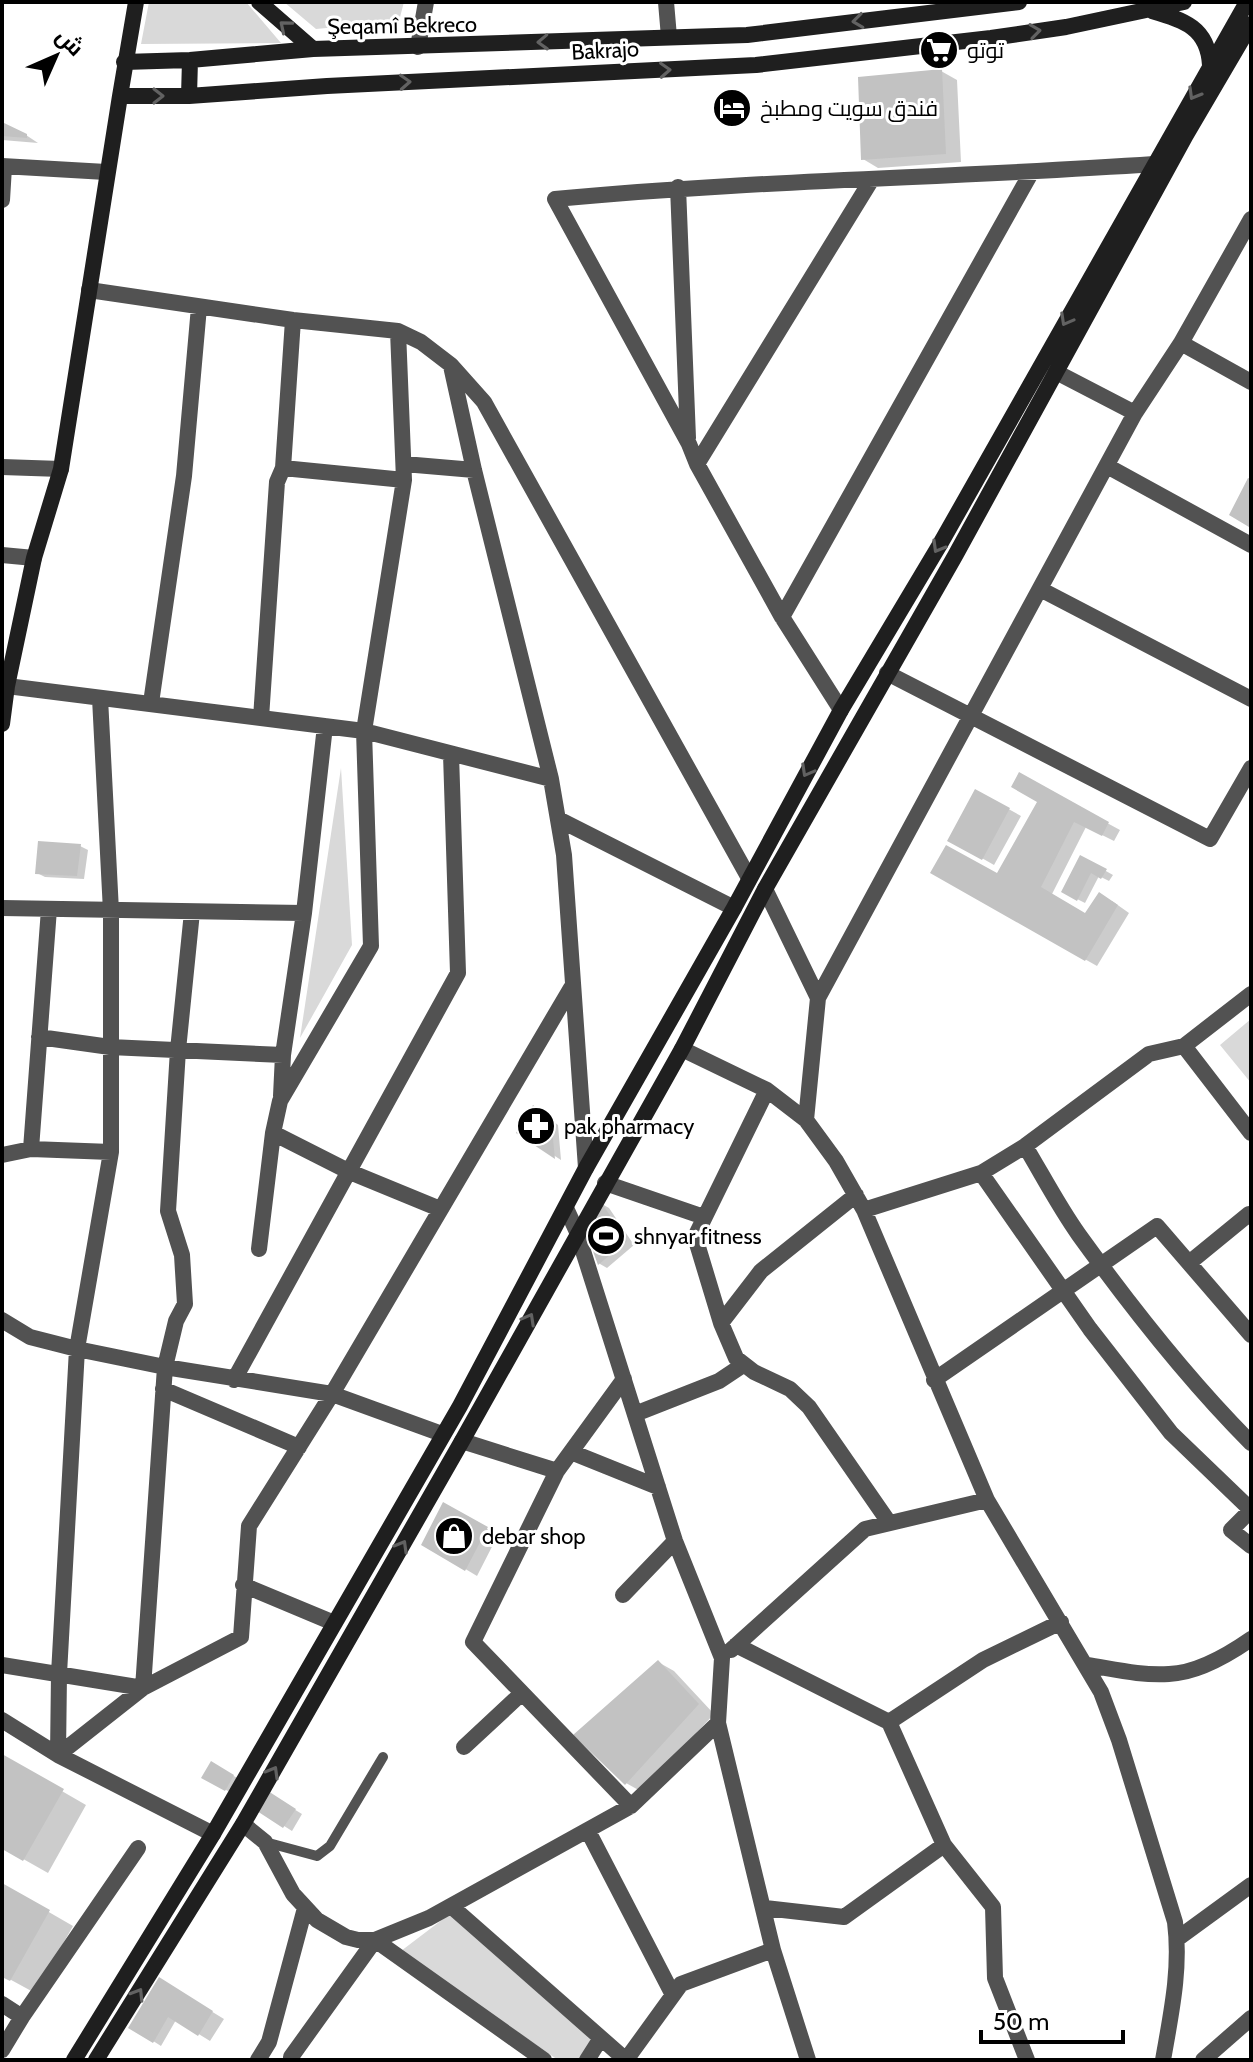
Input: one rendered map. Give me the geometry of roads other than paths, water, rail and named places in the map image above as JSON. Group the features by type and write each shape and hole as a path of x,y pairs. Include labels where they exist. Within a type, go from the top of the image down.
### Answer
{"main road":[{"path":"2,724 34,558 61,469 106,172 136,2"},
{"path":"259,2 313,49"},
{"name":"Şeqamî Bekreco","path":"124,62 190,60 313,49 747,35 904,9 1019,2"},
{"name":"Bakrajo","path":"120,96 189,96 327,86 756,65 991,38 1150,11 1184,2"},
{"path":"74,2060 213,1834 460,1406 586,1168 734,908 841,710 939,546 1247,2"},
{"path":"1150,11 1179,20 1195,30 1206,43 1210,65"},
{"path":"96,2060 243,1824 462,1441 682,1049 765,889 955,556 1186,135 1251,24"},
{"path":"189,96 190,60"}],"street":[{"path":"418,47 426,2"},
{"path":"666,2 669,37"},
{"path":"841,710 782,617 555,199 678,187 1031,173 1154,164"},
{"path":"2,200 3,167 106,172"},
{"path":"782,617 1031,173"},
{"path":"697,464 872,179"},
{"path":"678,187 689,444"},
{"path":"806,1120 818,998 1135,413 1181,343 1251,219"},
{"path":"89,290 293,320 398,331 421,342 451,365 484,402 749,878"},
{"path":"151,703 184,476 199,307"},
{"path":"261,718 277,482 283,468 293,320"},
{"path":"280,1101 371,946 364,731 404,472 398,331"},
{"path":"1181,343 1251,382"},
{"path":"451,365 558,819 564,855 586,1168"},
{"path":"1056,372 1135,413"},
{"path":"1107,466 1251,545"},
{"path":"2,467 61,469"},
{"path":"283,468 404,472 474,470"},
{"path":"2,555 34,558"},
{"path":"1040,589 1251,699"},
{"path":"887,673 1210,839 1251,768"},
{"path":"5,696 100,698 364,731 551,779"},
{"path":"58,1755 59,1674 77,1349 111,1152 111,911 100,698"},
{"path":"259,1249 304,913 325,726"},
{"path":"234,1380 458,973 451,754"},
{"path":"558,819 734,908"},
{"path":"765,889 818,998"},
{"path":"2,908 304,913"},
{"path":"31,1149 49,909"},
{"path":"143,1688 165,1367 176,1321 185,1304 182,1255 168,1211 178,1050 192,912"},
{"path":"58,1755 143,1688 241,1637 249,1526 332,1394 571,988"},
{"path":"864,1210 981,1173 1025,1146 1149,1054 1184,1046 1251,994"},
{"path":"39,1037 110,1047 283,1055"},
{"path":"1184,1046 1251,1133"},
{"path":"682,1049 767,1090 806,1120 836,1161 864,1210 987,1500 1101,1692 1115,1726 1171,1907 1177,1939 1176,1984 1163,2060"},
{"path":"767,1090 695,1237 731,1350 743,1365 790,1389 809,1407 888,1521"},
{"path":"273,1133 350,1172 440,1209"},
{"path":"1025,1146 1078,1233 1190,1376 1251,1443"},
{"path":"2,1155 31,1149 111,1152"},
{"path":"981,1173 1090,1329 1171,1433 1251,1510 1231,1530 1251,1546"},
{"path":"605,1183 704,1217"},
{"path":"721,1323 761,1271 856,1195"},
{"path":"566,1208 577,1232 675,1541 722,1658 718,1723 773,1950 808,2060"},
{"path":"1189,1263 1249,1214 1251,1217"},
{"path":"934,1380 1157,1226 1251,1335"},
{"path":"2,1320 30,1337 77,1349 234,1380 332,1394 442,1434"},
{"path":"635,1414 719,1381 743,1365"},
{"path":"624,1379 557,1471 473,1642 631,1806"},
{"path":"163,1389 299,1447"},
{"path":"462,1441 557,1471"},
{"path":"571,1452 658,1487"},
{"path":"722,1658 865,1529 888,1521 987,1500"},
{"path":"623,1595 675,1541"},
{"path":"243,1585 334,1623"},
{"path":"889,1722 983,1660 1061,1622"},
{"path":"1087,1665 1171,1674 1193,1669 1228,1654 1251,1639"},
{"path":"736,1645 889,1722 944,1845 993,1907 995,1978 1027,2060"},
{"path":"2,1665 143,1688"},
{"path":"464,1747 521,1694"},
{"path":"2,1720 58,1755 213,1834"},
{"path":"243,1824 265,1842 293,1894 317,1920 346,1937 375,1940 429,1918 631,1806 718,1723"},
{"path":"588,1831 673,1995"},
{"path":"765,1908 844,1917 944,1845"},
{"path":"2,2050 138,1848"},
{"path":"1177,1939 1251,1885"},
{"path":"451,1906 626,2060 681,1984 773,1950"},
{"path":"258,2060 269,2042 305,1908"},
{"path":"269,2042 293,2059 375,1940"},
{"path":"375,1940 544,2060"},
{"path":"2,2004 22,2017"},
{"path":"1203,2060 1250,2024"},
{"path":"587,2060 601,2038"}],"lane":[{"path":"265,1842 317,1856 330,1846 383,1757"}],"place":[{"name":"توتو","path":"939,50"},
{"name":"فندق سويت ومطبخ","path":"732,108"},
{"name":"pak pharmacy","path":"536,1126"},
{"name":"shnyar fitness","path":"606,1236"},
{"name":"debar shop","path":"454,1536"}]}
